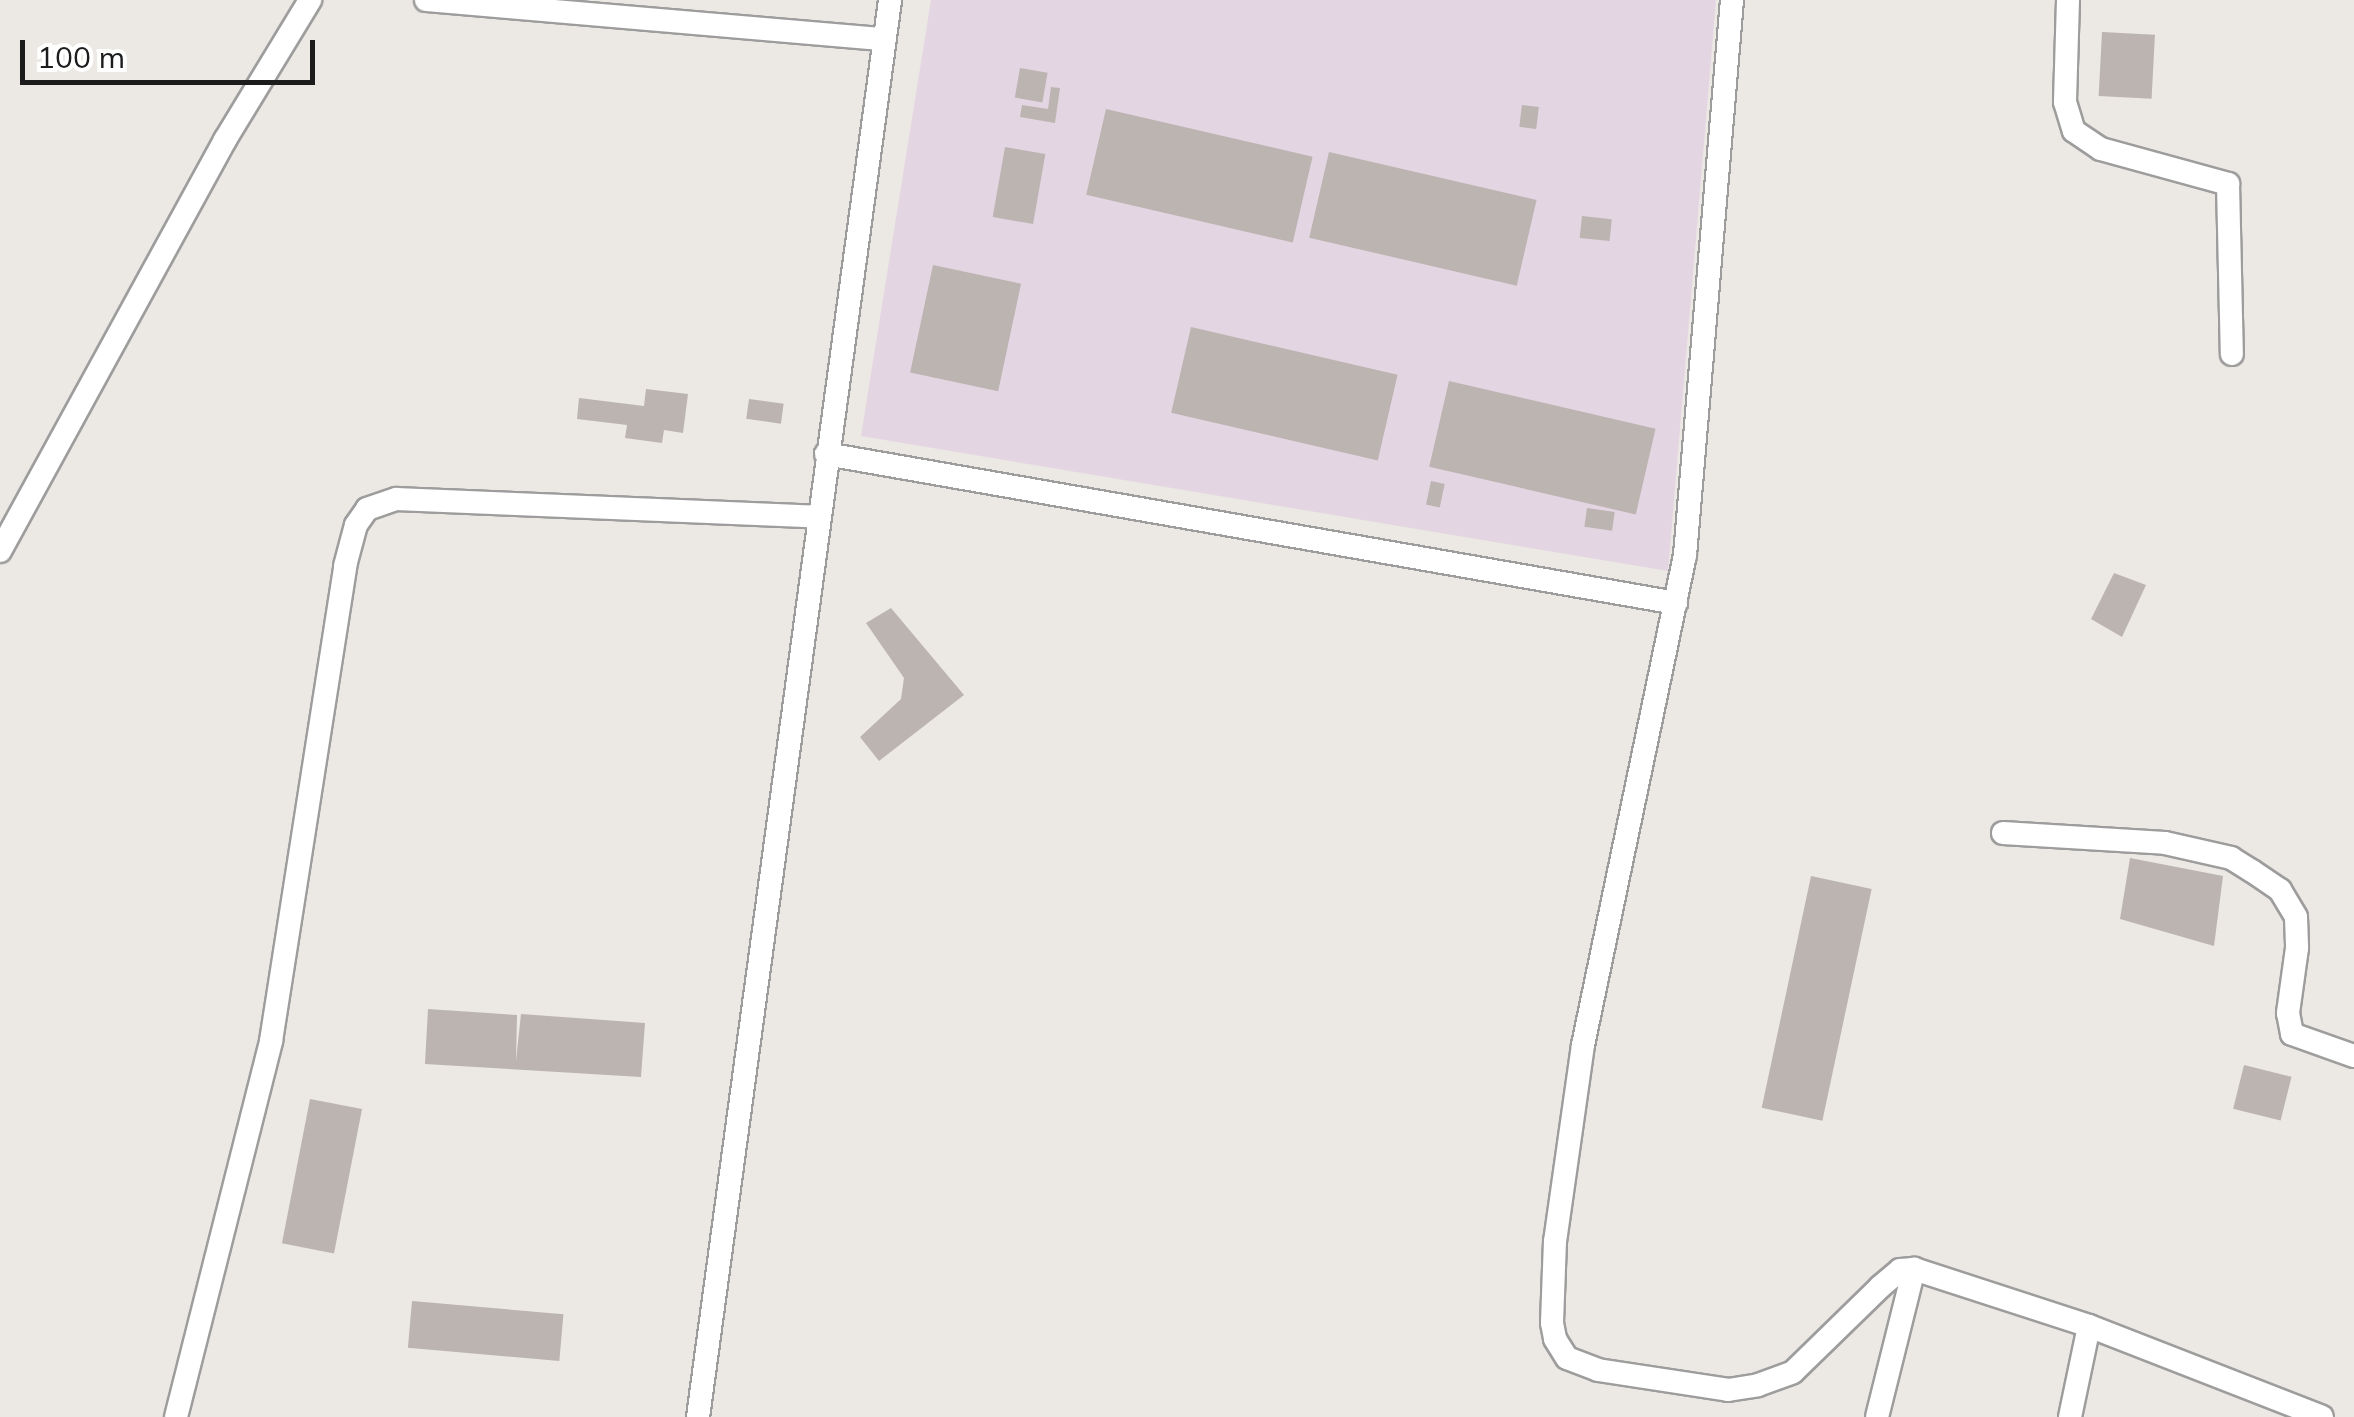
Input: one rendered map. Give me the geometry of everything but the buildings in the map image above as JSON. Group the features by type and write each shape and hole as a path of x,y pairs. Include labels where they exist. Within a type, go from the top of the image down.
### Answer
{"street":[{"path":"0,551 206,174 310,0"},
{"path":"426,0 884,40"},
{"path":"698,1417 816,517 890,0"},
{"path":"1732,0 1710,295 1676,602 1642,743 1583,1045 1555,1241 1552,1323 1556,1339 1567,1358 1598,1370 1728,1390 1758,1385 1794,1372 1880,1287 1900,1270 1914,1268 2089,1326 2322,1417"},
{"path":"2068,0 2064,102 2074,131 2101,150 2228,184 2232,354"},
{"path":"826,454 1676,602"},
{"path":"176,1417 271,1041 345,566 356,525 378,502 396,499 816,517"},
{"path":"2003,833 2165,843 2230,858 2252,870 2280,890 2296,917 2298,948 2288,1013 2292,1034 2354,1056"},
{"path":"1878,1417 1914,1268"},
{"path":"2070,1417 2089,1326"}],"shaded area":[{"path":"931,0 1716,0 1668,571 861,436"}]}
